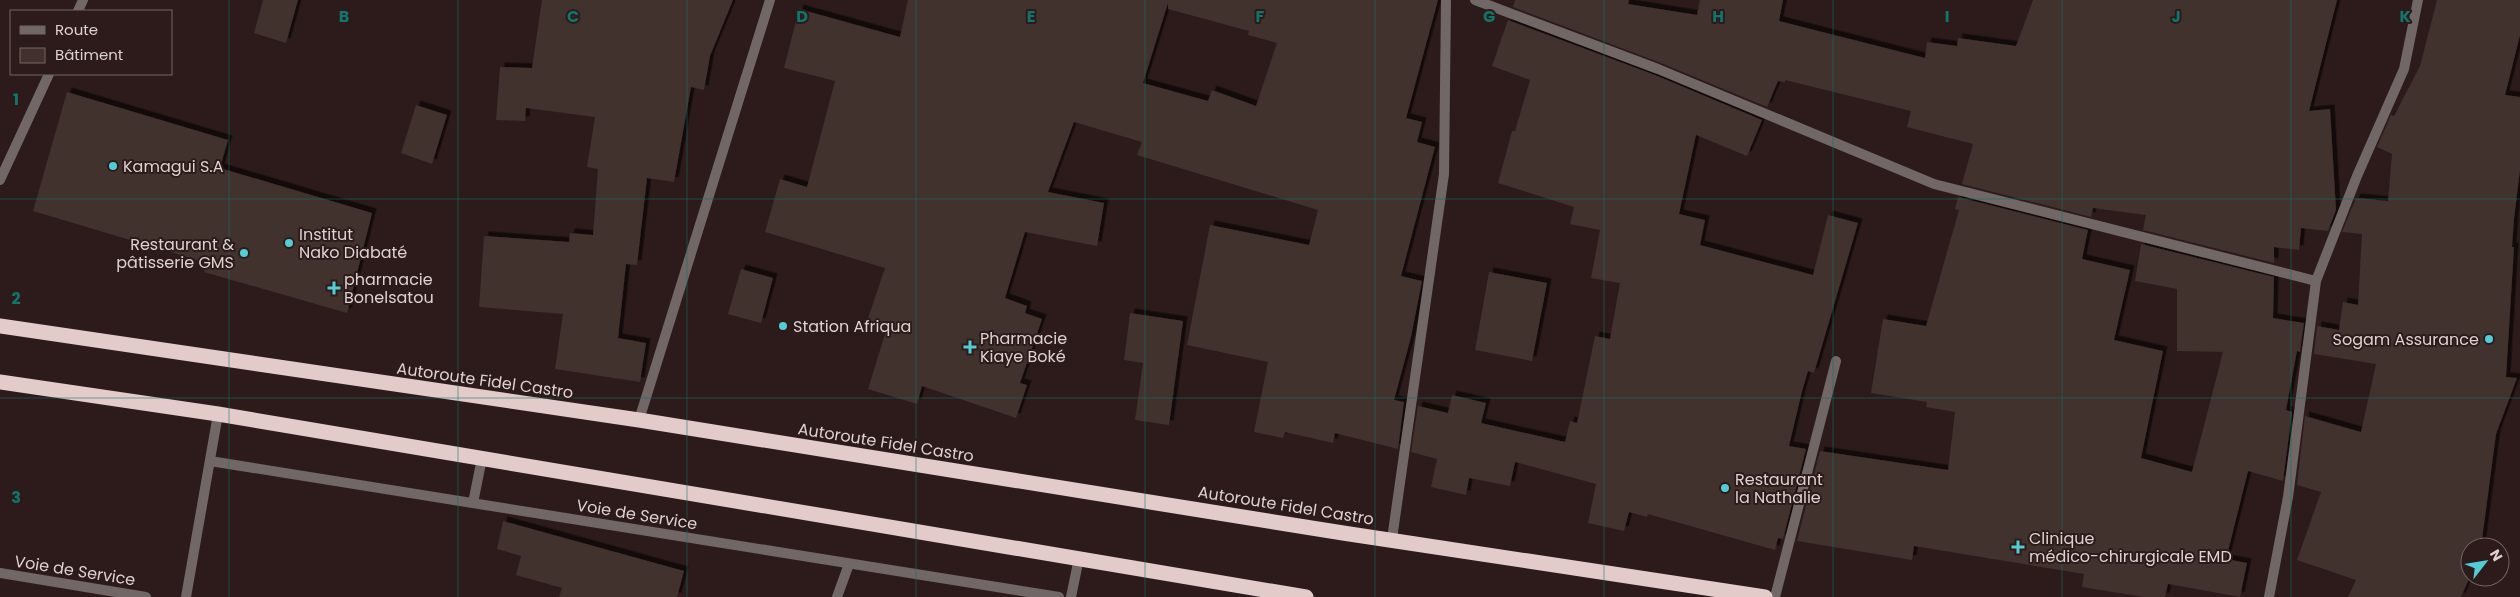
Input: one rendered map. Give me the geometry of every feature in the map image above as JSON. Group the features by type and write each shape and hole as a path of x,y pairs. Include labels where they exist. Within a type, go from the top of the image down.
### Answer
{"highway":[{"name":"Autoroute Fidel Castro","path":"0,326 639,420 1765,597"},
{"path":"0,382 218,414 1306,597"}],"street":[{"path":"639,420 770,0"},
{"path":"1392,539 1444,174 1446,0"},
{"path":"1475,0 1658,69 1934,184 2316,281"},
{"path":"2269,597 2288,497 2316,281 2357,176 2404,69 2418,0"},
{"path":"0,180 49,75"},
{"path":"1775,597 1836,360"},
{"path":"186,597 218,414"},
{"path":"473,503 482,458"},
{"name":"Voie de Service","path":"210,460 1059,597"},
{"path":"1071,597 1079,558"},
{"path":"837,597 849,564"},
{"name":"Voie de Service","path":"0,573 146,597"}],"building":[{"path":"263,0 298,0 286,43 254,33"},
{"path":"542,0 733,0 710,56 704,90 691,87 674,182 647,178 637,265 626,264 618,338 646,343 640,382 555,369 563,314 479,307 484,236 569,242 570,233 593,235 598,169 587,167 595,117 526,108 525,121 496,120 500,67 532,68"},
{"path":"908,0 1438,0 1406,118 1422,122 1417,142 1435,147 1401,276 1422,281 1411,337 1394,400 1404,402 1398,449 1335,433 1333,443 1285,432 1283,438 1254,432 1268,362 1187,345 1210,225 1309,245 1318,210 1137,155 1142,142 1074,122 1048,192 1104,203 1097,246 1025,232 1005,298 1027,306 1025,313 1042,319 1020,383 1027,385 1016,418 922,386 917,404 868,389 885,334 865,327 885,268 765,232 780,179 807,187 835,81 784,68 799,9 900,37","holes":["1168,3 1168,9 1249,31 1248,35 1277,43 1256,106 1212,90 1208,101 1143,83"]},
{"path":"1515,0 1629,0 1628,4 1697,15 1700,0 1783,0 1779,21 1925,58 1927,42 1957,46 1958,38 2016,46 2033,0 2337,0 2309,111 2330,109 2336,210 2328,231 2301,228 2299,250 2274,247 2274,263 2143,230 2146,215 2093,208 2091,217 1962,184 1973,144 1907,127 1911,111 1785,80 1785,82 1778,81 1767,107 1661,63 1513,7"},
{"path":"2437,0 2520,0 2520,35 2505,95 2520,97 2520,170 2512,247 2514,247 2506,377 2517,378 2496,434 2482,537 2460,537 2460,587 2466,587 2461,597 2348,597 2356,580 2297,560 2321,492 2297,485 2305,416 2361,432 2376,364 2314,354 2317,326 2339,330 2343,302 2358,305 2362,234 2342,232 2356,198 2388,201 2392,154 2377,147 2391,115 2394,116 2420,66"},
{"path":"1508,20 1655,75 1762,120 1747,156 1696,135 1679,214 1705,220 1700,245 1813,275 1828,215 1858,223 1814,373 1808,371 1802,391 1789,446 1806,449 1783,539 1778,538 1775,550 1648,514 1647,517 1629,512 1624,531 1588,523 1596,484 1515,462 1510,486 1469,478 1466,495 1431,487 1437,459 1411,452 1418,406 1448,413 1452,395 1486,403 1481,423 1565,442 1570,421 1577,423 1595,336 1610,339 1620,283 1591,278 1600,230 1570,224 1574,207 1498,183 1512,131 1515,131 1530,80 1492,66"},
{"path":"67,92 228,140 220,168 372,213 347,313 204,272 207,263 33,211"},
{"path":"416,105 447,115 432,164 401,153"},
{"path":"1958,197 2088,230 2082,259 2130,270 2114,340 2163,351 2141,458 2192,472 2223,352 2177,351 2177,289 2135,281 2141,244 2274,277 2273,318 2304,323 2300,352 2297,351 2286,410 2292,412 2283,481 2248,471 2226,559 2247,563 2240,597 2168,584 2165,597 2144,597 2082,587 2084,574 1914,546 1912,560 1797,541 1820,451 1948,470 1955,412 1926,407 1927,402 1871,393 1883,319 1926,326 1959,210 1955,209"},
{"path":"741,269 773,278 761,323 728,314"},
{"path":"1489,272 1547,283 1532,361 1475,350"},
{"path":"1130,313 1183,321 1169,425 1135,420 1143,363 1124,360"},
{"path":"503,521 684,571 677,597 559,597 562,588 516,575 521,556 497,549"}],"place":[{"name":"Kamagui S.A","path":"113,166"},
{"name":"Institut Nako Diabaté","path":"289,243"},
{"name":"Restaurant & pâtisserie GMS","path":"244,253"},
{"name":"pharmacie Bonelsatou","path":"334,288"},
{"name":"Station Afriqua","path":"783,326"},
{"name":"Sogam Assurance","path":"2489,339"},
{"name":"Pharmacie Kiaye Boké","path":"970,347"},
{"name":"Restaurant la Nathalie","path":"1725,488"},
{"name":"Clinique médico-chirurgicale EMD","path":"2018,547"}]}
